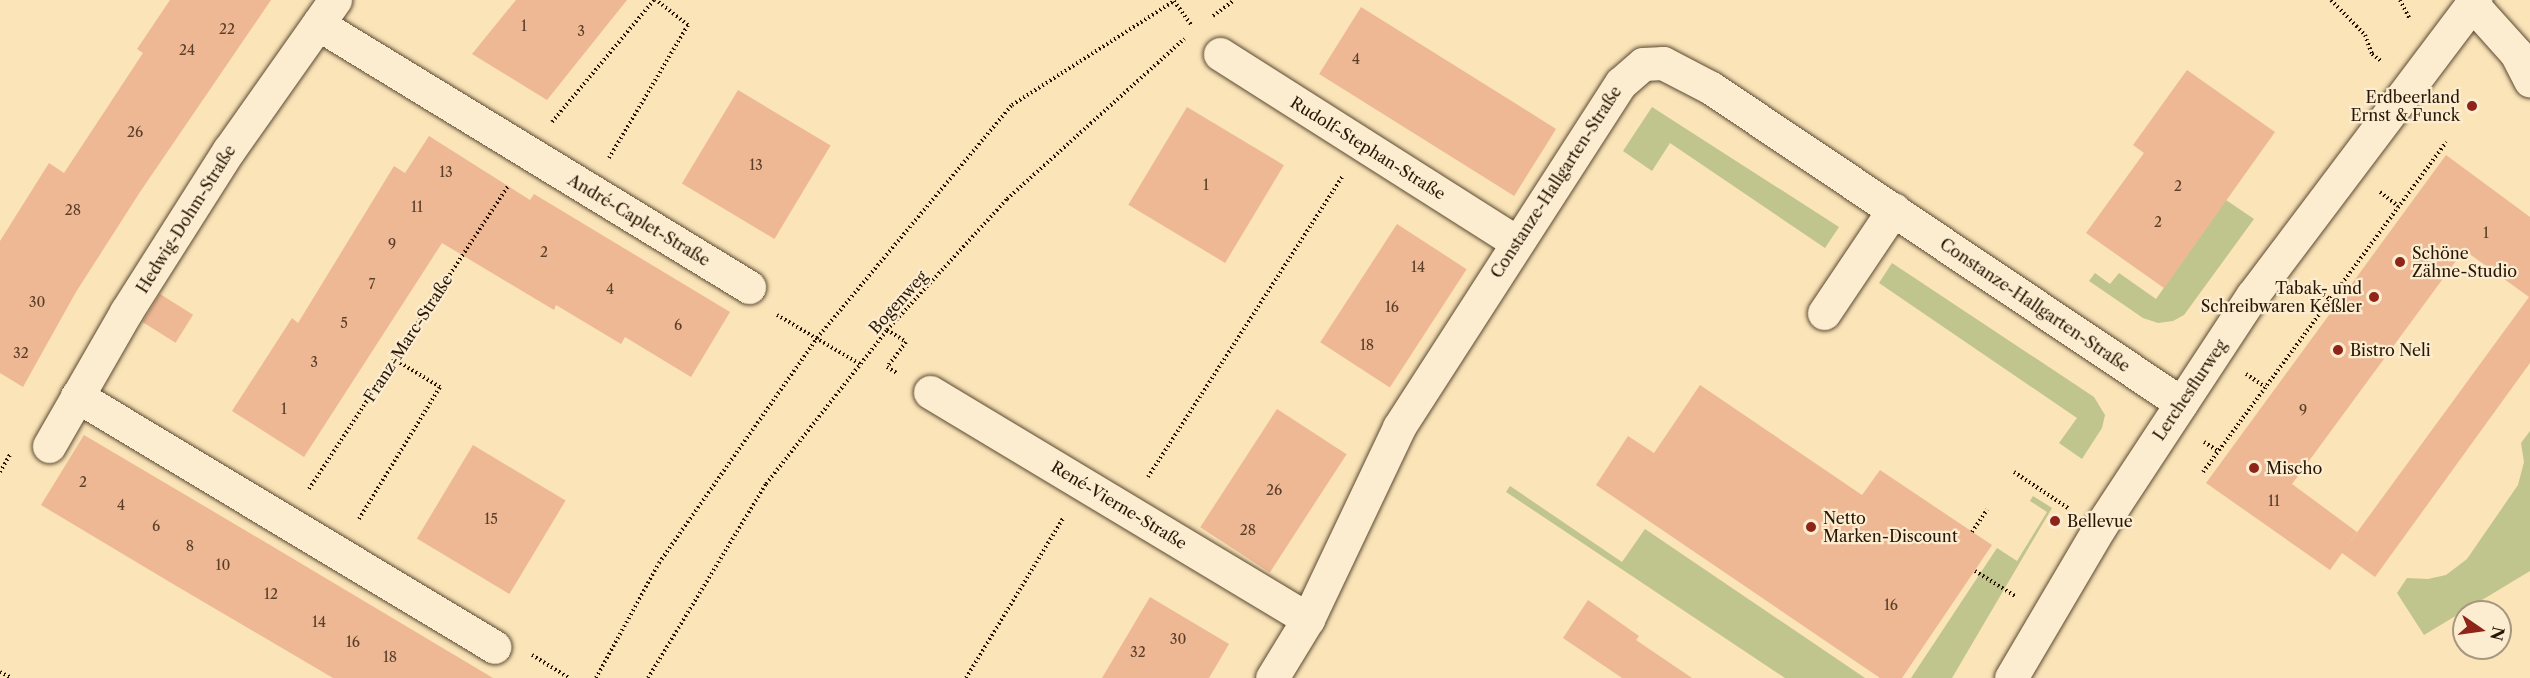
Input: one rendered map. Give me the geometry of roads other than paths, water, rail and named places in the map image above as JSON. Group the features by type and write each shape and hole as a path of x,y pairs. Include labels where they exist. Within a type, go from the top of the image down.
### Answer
{"street":[{"path":"2473,2 2516,52 2530,81"},
{"name":"Lerchesflurweg","path":"2011,678 2100,527 2277,261 2473,2"},
{"name":"André-Caplet-Straße","path":"326,12 530,153 749,286"},
{"name":"Hedwig-Dohm-Straße","path":"49,446 77,396 229,150 326,12"},
{"name":"Rudolf-Stephan-Straße","path":"1220,54 1516,242"},
{"name":"Constanze-Hallgarten-Straße","path":"1272,678 1308,619 1399,427 1516,242 1621,83 1643,64 1653,63 1682,70 1894,209 2181,403"},
{"path":"1824,313 1894,209"},
{"name":"René-Vierne-Straße","path":"930,392 1308,619"},
{"path":"77,396 494,647"}],"place":[{"name":"Erdbeerland Ernst & Funck","path":"2472,106"},
{"name":"Schöne Zähne-Studio","path":"2400,262"},
{"name":"Tabak- und Schreibwaren Keßler","path":"2374,297"},
{"name":"Bistro Neli","path":"2338,350"},
{"name":"Mischo","path":"2254,468"},
{"name":"Bellevue","path":"2055,521"},
{"name":"Netto Marken-Discount","path":"1811,527"}]}
